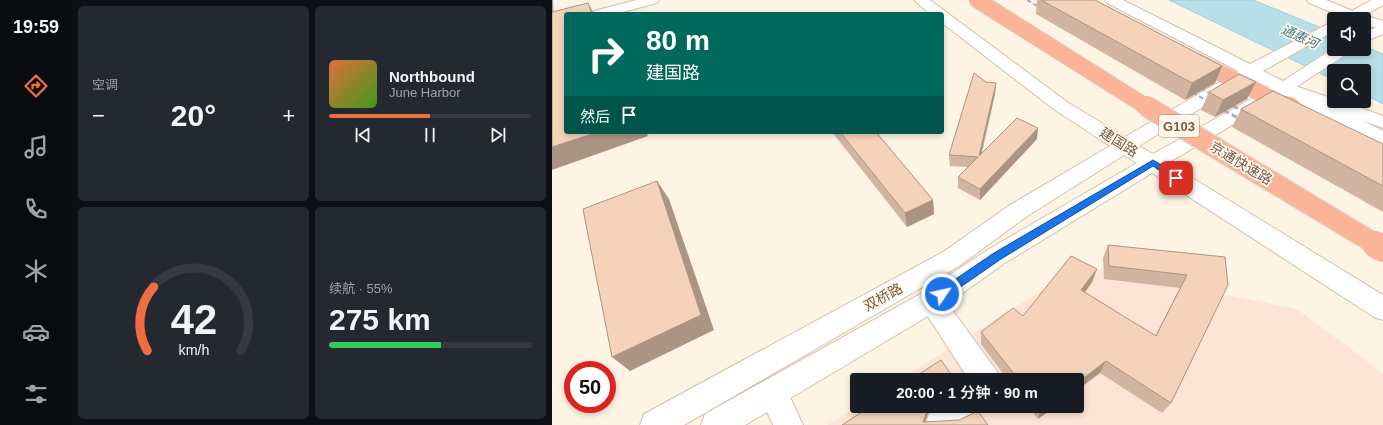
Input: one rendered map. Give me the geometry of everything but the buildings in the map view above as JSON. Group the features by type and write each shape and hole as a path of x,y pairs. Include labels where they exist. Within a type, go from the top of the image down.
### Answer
{"highway":[{"name":"京通快速路","path":"977,0 1136,100 1383,249"},
{"path":"1106,5 1154,39"},
{"path":"1181,53 1383,153"}],"main road":[{"path":"607,12 652,0"},
{"path":"921,0 936,12"},
{"path":"1314,0 1343,12"},
{"path":"1365,12 1382,0"},
{"path":"1106,5 1284,87 1355,126 1383,139"},
{"name":"建国路","path":"944,18 1061,106 1383,309"},
{"path":"1371,22 1383,26"},
{"name":"双桥路","path":"655,425 951,259 1018,211 1125,145 1250,71 1327,29"},
{"path":"1371,34 1383,29"},
{"name":"双桥路","path":"716,425 931,301 998,256 1153,163 1284,87 1333,56"},
{"path":"1284,87 1383,122"},
{"path":"931,301 981,373"},
{"path":"773,392 788,425"},
{"path":"940,425 958,413"}],"shaded area":[{"path":"1081,266 1297,309 1383,373 1383,425 827,425 850,411 850,413 1084,413 1084,373 910,373"}],"water":[{"name":"通惠河","path":"1169,0 1253,0 1327,30 1327,56 1371,56 1371,49 1383,54 1383,104 1371,98 1371,64 1327,64 1327,77"}],"railway":[{"path":"1027,0 1046,11"},
{"path":"1194,85 1235,107"},
{"path":"1186,89 1218,107"},
{"path":"1216,106 1247,123"},
{"path":"1235,107 1251,115"}],"route":[{"path":"942,294 998,256 1153,163 1176,178"}]}
